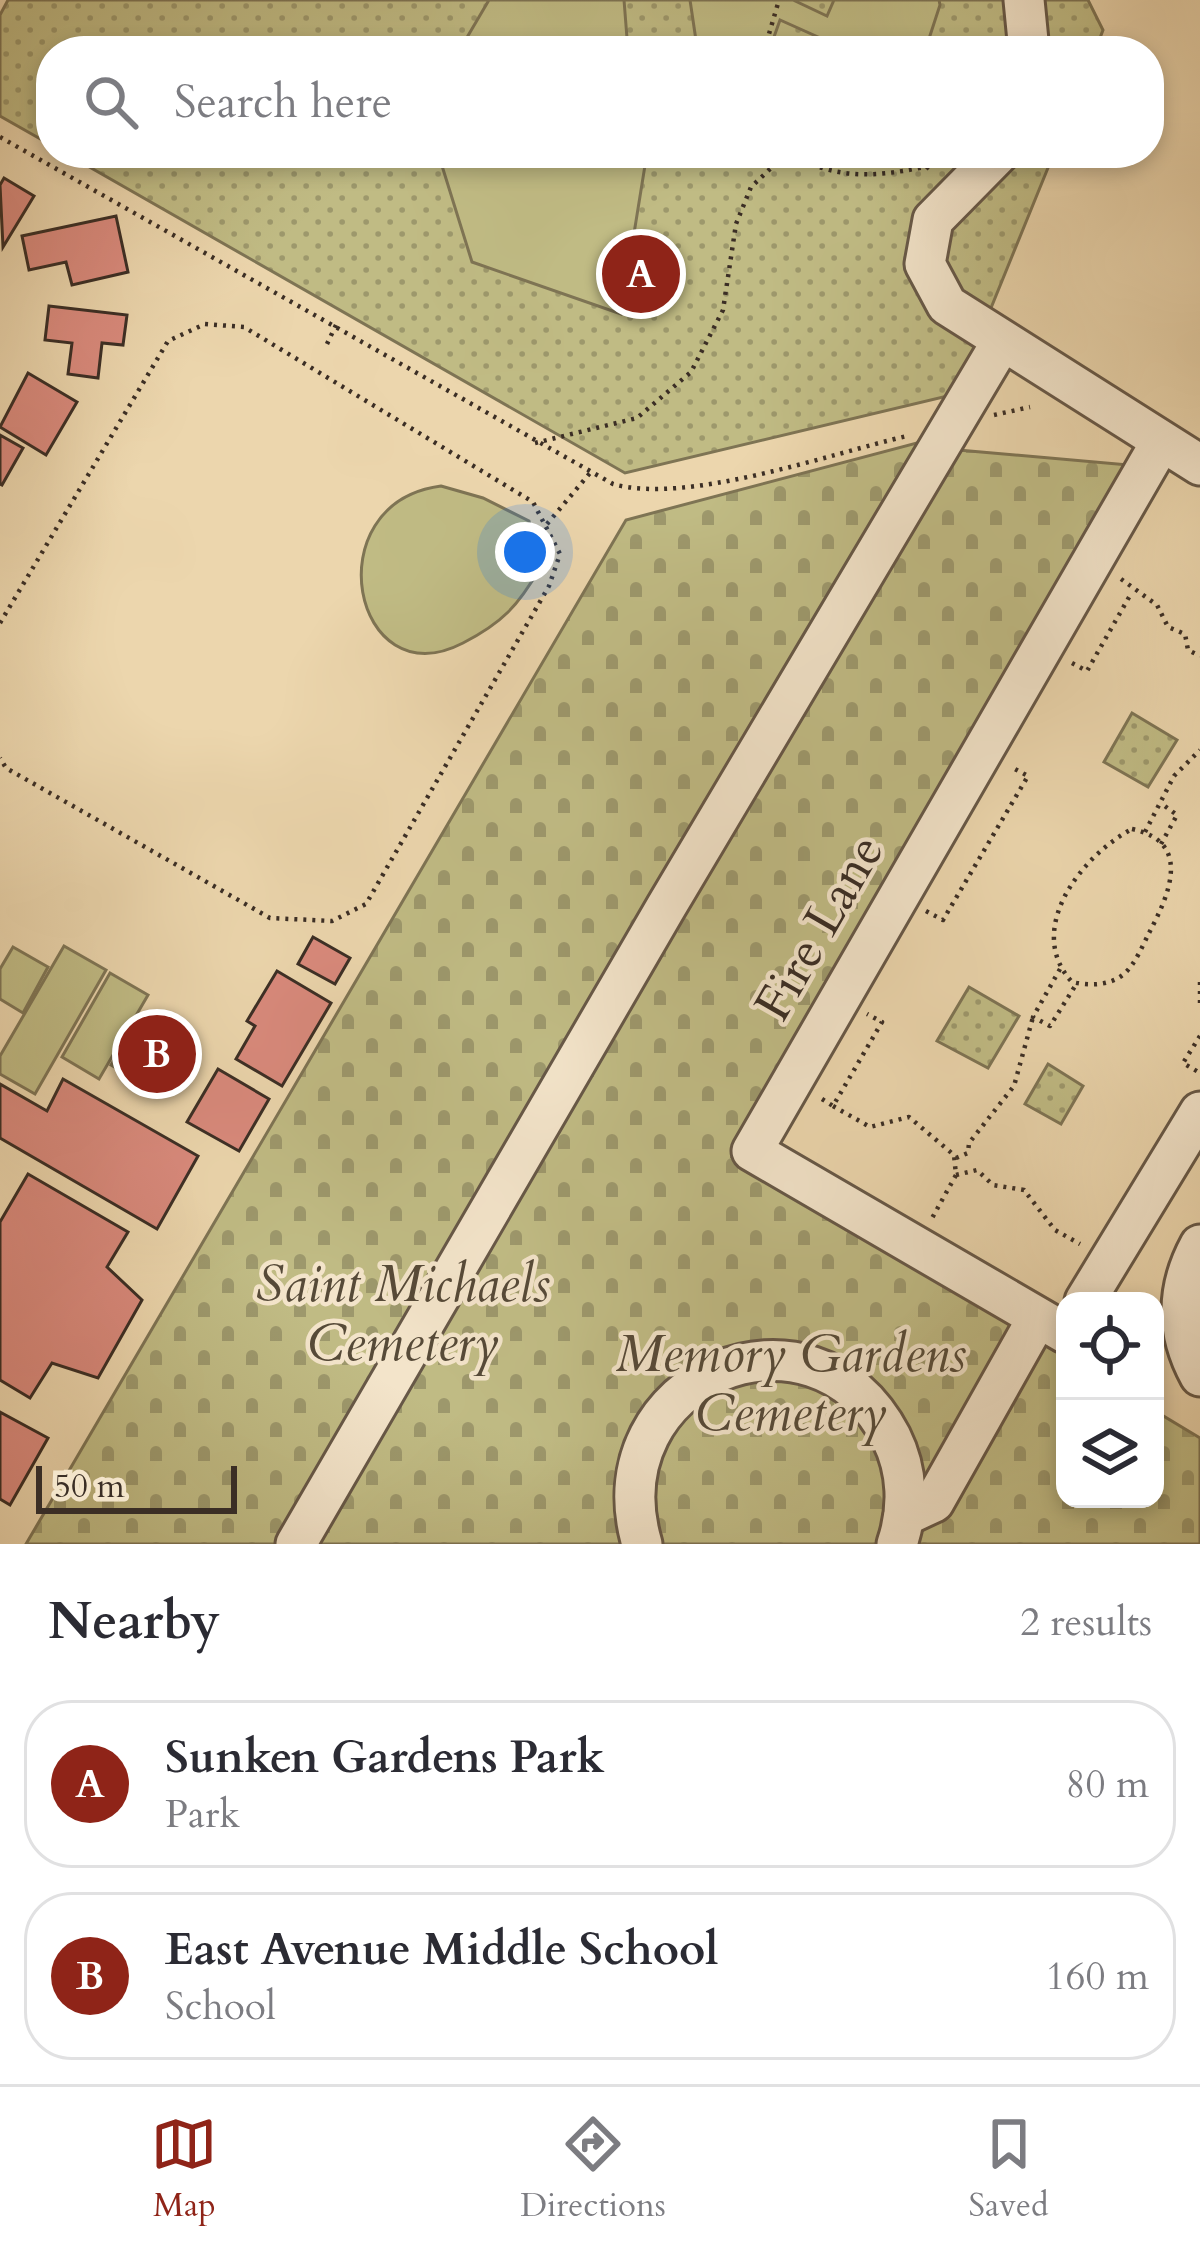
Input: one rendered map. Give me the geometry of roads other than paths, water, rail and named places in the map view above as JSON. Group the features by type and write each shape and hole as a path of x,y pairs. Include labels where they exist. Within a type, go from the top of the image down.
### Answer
{"street":[{"path":"1024,0 1028,36"},
{"path":"984,168 933,220 925,264 947,304 1001,343 1200,465"},
{"path":"296,1544 1001,343"},
{"name":"Fire Lane","path":"1051,1326 752,1151 1161,442"},
{"path":"1090,1292 1200,1112"},
{"path":"1200,1245 1185,1272 1180,1332 1200,1376"},
{"path":"900,1530 934,1502 1051,1326"},
{"path":"642,1544 634,1478 662,1413 697,1382 764,1360 811,1367 870,1406 896,1446 900,1530"}],"place":[{"name":"Sunken Gardens Park","path":"641,274"},
{"name":"East Avenue Middle School","path":"157,1054"}],"park label":[{"name":"Saint Michaels Cemetery","path":"403,1312"},
{"name":"Memory Gardens Cemetery","path":"791,1382"}]}
